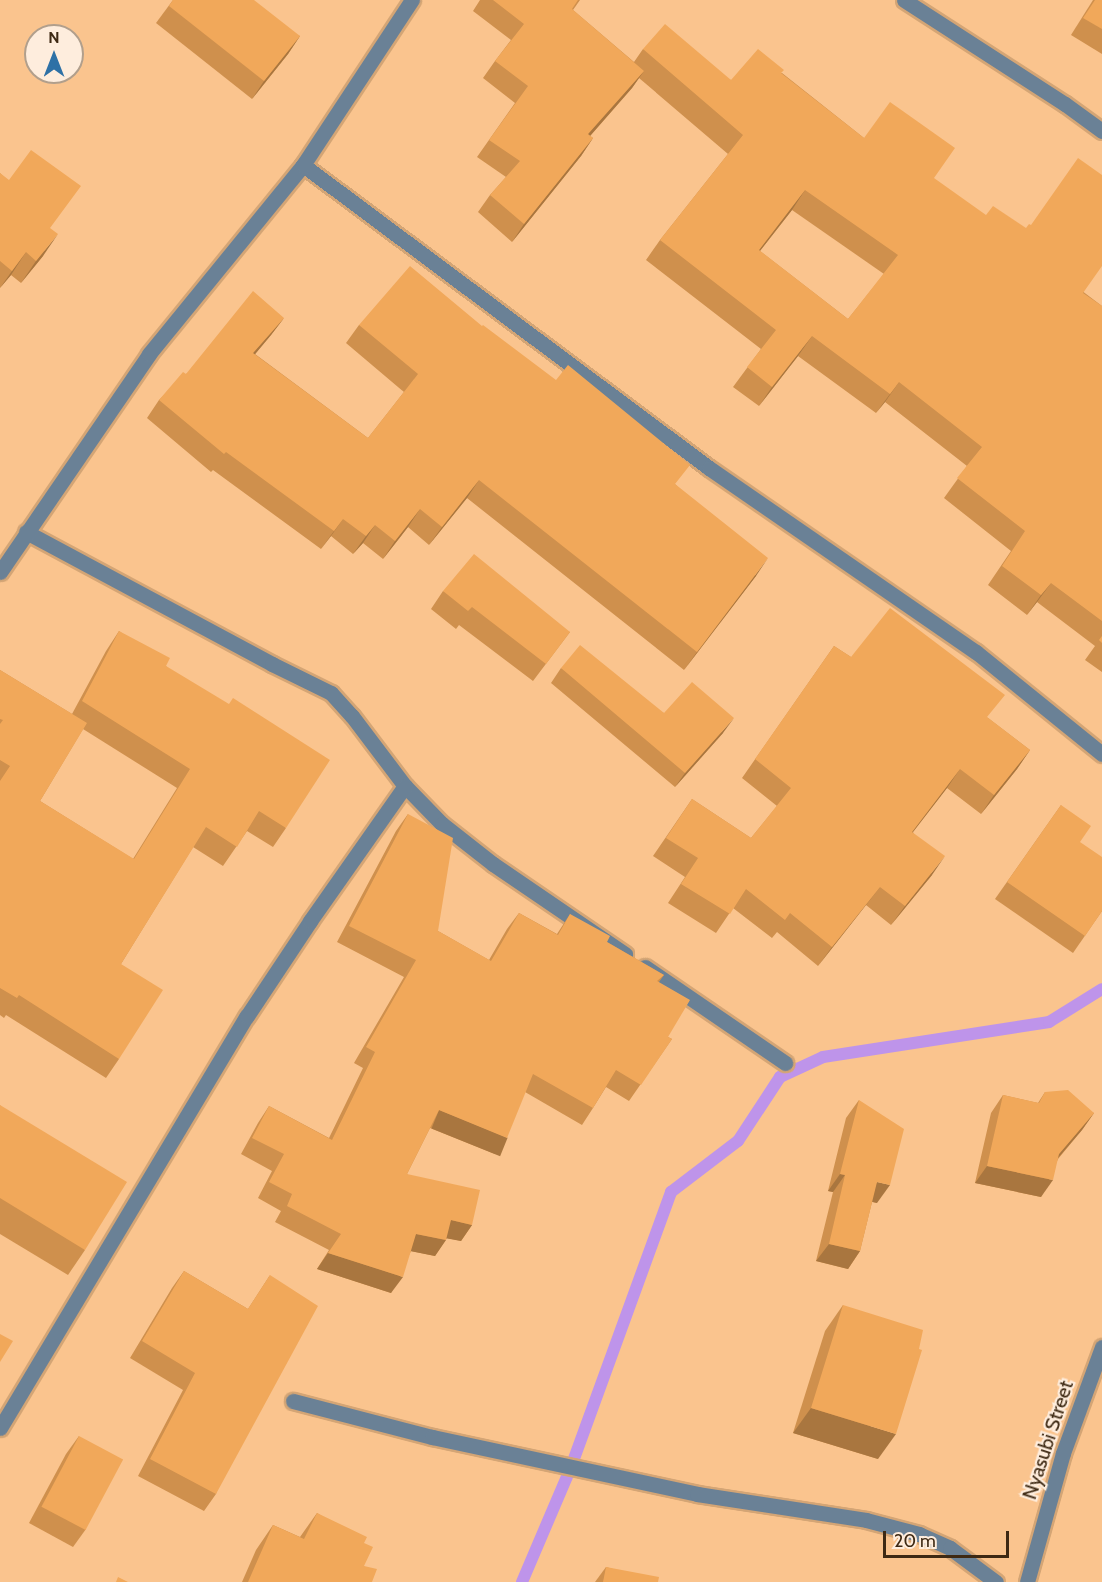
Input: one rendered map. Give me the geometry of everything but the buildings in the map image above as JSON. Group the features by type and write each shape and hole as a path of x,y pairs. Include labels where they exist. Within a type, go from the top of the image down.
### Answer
{"street":[{"path":"0,572 149,354 303,165 412,0"},
{"path":"904,0 1065,104 1102,131"},
{"path":"303,165 709,468 976,652 1102,754"},
{"path":"26,532 272,664 331,693 352,716 405,786 442,824 493,864 785,1063"},
{"path":"0,1428 247,1016 310,921 405,786"},
{"name":"Nyasubi Street","path":"1027,1582 1063,1453 1102,1347"},
{"path":"293,1401 432,1437 697,1494 866,1520 919,1534 950,1548 996,1582"}],"waterway":[{"path":"522,1582 571,1467 671,1192 738,1141 780,1077 823,1057 1049,1022 1102,989"}]}
